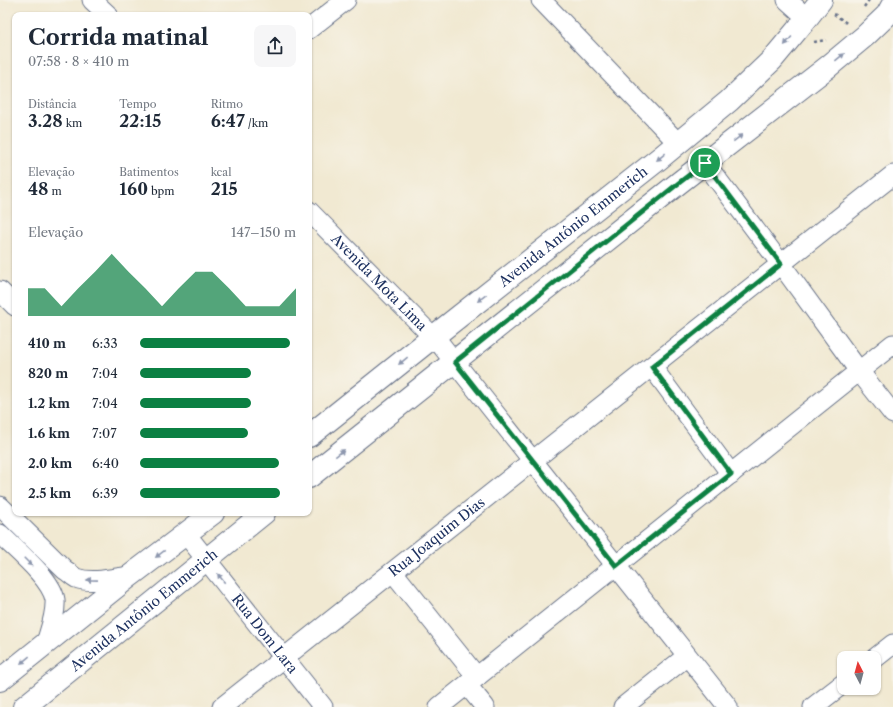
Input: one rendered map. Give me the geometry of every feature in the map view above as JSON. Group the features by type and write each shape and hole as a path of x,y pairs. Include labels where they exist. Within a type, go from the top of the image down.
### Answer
{"main road":[{"name":"Avenida Antônio Emmerich","path":"312,434 678,143 754,78 772,60 807,18 827,7"},
{"path":"312,475 680,182 829,66 865,36 891,11"},
{"path":"0,680 130,576 209,516"},
{"name":"Avenida Antônio Emmerich","path":"24,707 260,516"}],"street":[{"path":"92,0 105,12"},
{"path":"312,26 346,0"},
{"path":"541,0 678,143"},
{"path":"787,0 807,18"},
{"path":"705,163 859,371 893,414"},
{"name":"Rua Joaquim Dias","path":"222,707 893,175"},
{"name":"Avenida Mota Lima","path":"312,214 433,336 455,362 532,462 728,707"},
{"path":"0,291 12,303"},
{"path":"439,707 893,344"},
{"path":"652,367 731,474"},
{"path":"0,506 65,570 75,577 85,580 100,580 130,576"},
{"path":"0,534 46,580 52,592 54,600 54,616 46,643"},
{"name":"Rua Dom Lara","path":"186,534 323,707"},
{"path":"393,572 472,681 485,707"},
{"path":"881,653 893,644"},
{"path":"623,707 687,656"},
{"path":"813,707 837,688"}],"path":[{"path":"827,7 852,26"}],"route":[{"path":"705,163 781,264 652,367 731,474 616,566 532,462 455,362 705,163"}]}
